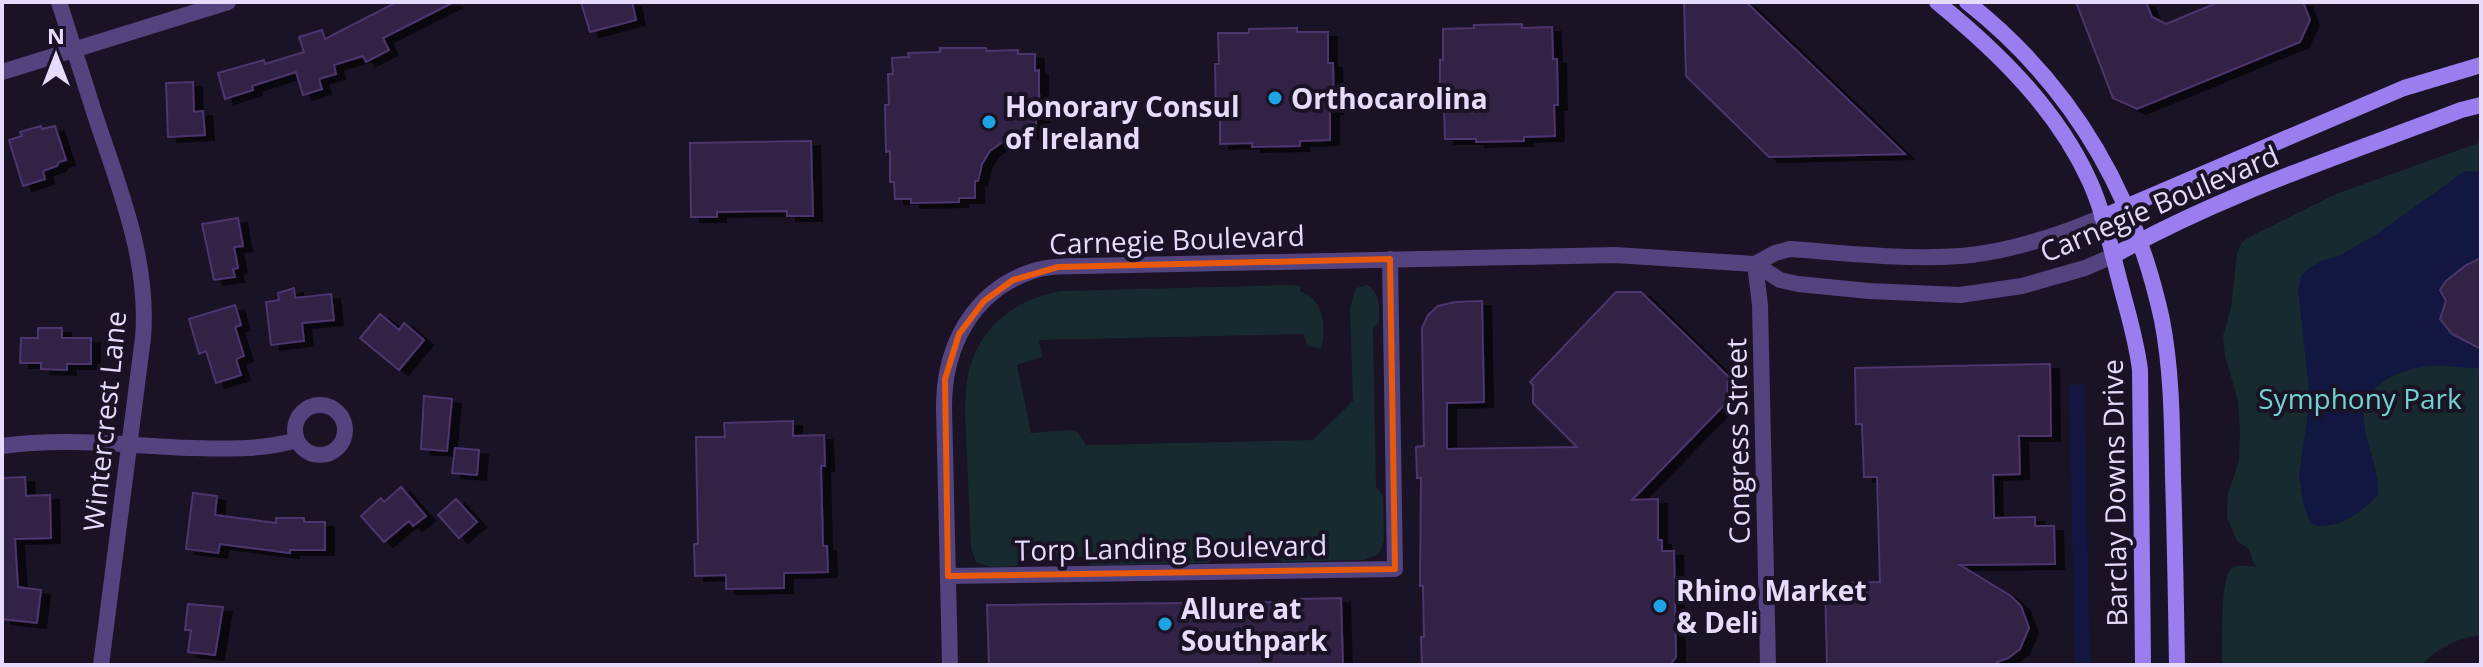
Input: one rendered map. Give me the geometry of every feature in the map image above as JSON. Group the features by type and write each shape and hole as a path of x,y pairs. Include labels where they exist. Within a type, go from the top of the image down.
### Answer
{"street":[{"name":"Wintercrest Lane","path":"59,2 129,219 143,283 144,323 101,665"},
{"path":"2,72 228,2"},
{"name":"Barclay Downs Drive","path":"1937,2 1999,57 2044,106 2079,158 2096,197 2134,331 2140,370 2143,665"},
{"name":"Barclay Downs Drive","path":"1967,2 2010,38 2057,90 2090,135 2126,207 2138,242 2162,321 2170,388 2177,665"},
{"name":"Carnegie Boulevard","path":"1755,264 1790,249 1904,256 1979,254 2040,240 2126,207 2404,88 2481,65"},
{"name":"Carnegie Boulevard","path":"950,665 944,407 946,369 954,344 967,321 984,301 1003,286 1034,271 1058,267 1615,255 1755,264 1780,280 1798,284 1960,295 2022,286 2085,268 2177,222 2283,178 2481,105"},
{"name":"Torp Landing Boulevard","path":"948,576 1395,569 1390,259"},
{"name":"Congress Street","path":"1755,264 1760,317 1768,665"},
{"path":"2,446 54,441 242,449 297,440"}],"highlighted area":[{"path":"1390,259 1395,569 948,576 945,379 959,334 984,301 1013,280 1058,267"}],"green space":[{"name":"Symphony Park","path":"2481,142 2481,635 2449,644 2422,665 2222,665 2223,598 2228,574 2238,566 2257,567 2249,549 2237,541 2227,517 2228,493 2239,461 2240,432 2238,401 2225,356 2223,336 2231,308 2237,253 2242,242 2336,194"},
{"path":"1367,285 1375,292 1379,306 1379,322 1373,329 1376,487 1383,495 1384,541 1379,554 1364,560 1282,562 1275,555 1215,556 1208,563 1090,565 1082,557 1025,558 1016,566 991,567 976,562 971,548 966,386 980,343 1001,318 1029,300 1062,291 1301,286 1300,291 1319,307 1324,332 1321,349 1308,346 1303,334 1039,340 1042,357 1017,365 1031,433 1078,432 1086,445 1313,440 1353,401 1350,308 1356,288"}],"shaded area":[{"path":"2481,169 2481,368 2420,367 2396,375 2375,389 2364,409 2364,422 2377,476 2378,494 2348,519 2330,525 2311,524 2304,507 2299,475 2310,399 2298,289 2302,275 2322,261 2341,255 2380,232 2465,171"},
{"path":"2084,384 2090,665 2075,665 2069,385"}],"building":[{"path":"397,2 454,2 383,38 389,50 366,62 363,56 334,65 336,74 319,79 322,89 303,95 296,72 252,86 253,90 225,99 218,73 264,60 265,64 304,52 299,37 322,30 325,39"},
{"path":"581,2 632,2 636,20 590,32"},
{"path":"1684,2 1746,2 1905,154 1769,157 1686,76"},
{"path":"2076,2 2146,2 2152,17 2166,24 2219,2 2303,2 2310,20 2300,42 2137,109 2113,98"},
{"path":"1522,24 1522,28 1552,27 1553,59 1557,59 1555,136 1524,137 1524,141 1445,139 1444,109 1440,109 1443,29"},
{"name":"Orthocarolina","path":"1297,28 1297,32 1328,32 1328,63 1333,63 1334,109 1330,109 1330,140 1300,141 1300,146 1220,144 1215,64 1219,64 1218,33"},
{"path":"940,48 1018,50 1018,54 1035,54 1035,71 1039,70 1040,117 1036,117 1036,133 1020,134 1020,138 1004,141 990,151 982,164 978,181 975,181 975,198 959,198 959,202 911,203 911,199 895,199 894,182 890,182 885,105 889,105 888,74 893,74 892,58 909,57 908,53 940,52"},
{"path":"193,82 194,112 203,111 205,135 168,137 166,83"},
{"path":"41,126 42,129 55,126 66,160 43,171 45,179 23,186 9,140 22,136 20,132"},
{"path":"811,141 813,216 787,216 787,211 717,212 717,217 691,217 690,143"},
{"path":"238,218 243,246 234,247 238,268 233,269 235,277 214,280 202,224"},
{"path":"2481,258 2481,349 2452,334 2440,319 2446,301 2440,290 2466,265"},
{"path":"294,288 295,298 331,294 334,320 302,323 304,341 271,345 266,302 279,300 278,293"},
{"path":"1616,292 1641,292 1730,378 1727,382 1728,401 1632,500 1658,499 1658,540 1662,540 1662,551 1674,551 1676,657 1670,665 1422,665 1421,478 1417,478 1416,447 1424,446 1422,328 1428,315 1438,306 1482,301 1484,402 1447,403 1447,449 1577,447 1533,403 1533,385 1530,382"},
{"path":"235,305 241,325 235,327 244,356 236,359 241,375 216,383 206,351 199,354 189,319"},
{"path":"380,314 399,330 404,323 424,340 399,370 360,338"},
{"path":"38,328 62,328 62,338 91,338 91,364 67,364 67,370 41,369 41,363 20,363 21,338 38,338"},
{"path":"2050,364 2051,436 2019,436 2020,474 1993,475 1994,518 2035,517 2035,526 2054,526 2055,564 1960,565 2011,596 2021,606 2029,628 2020,649 1997,662 1998,665 1827,665 1825,583 1880,582 1877,477 1864,477 1862,424 1856,424 1855,368"},
{"path":"424,396 452,399 447,451 421,449"},
{"path":"793,421 793,436 824,435 825,466 821,466 823,546 827,546 828,572 784,573 784,588 726,589 726,575 695,576 694,544 698,544 696,437 725,437 724,423"},
{"path":"455,448 479,450 477,475 452,473"},
{"path":"25,477 26,496 50,495 51,538 15,539 18,587 41,590 37,623 2,619 2,478"},
{"path":"401,487 426,516 413,526 409,521 384,542 361,516 381,498 384,502"},
{"path":"193,493 217,496 215,515 276,523 276,518 325,522 325,550 290,550 290,553 220,544 218,553 186,549"},
{"path":"456,499 477,522 459,538 438,515"},
{"name":"Allure at Southpark","path":"1341,598 1343,665 989,665 987,605 1299,602 1299,599"},
{"path":"188,604 223,607 215,655 188,652 191,630 185,630"}],"place":[{"name":"Orthocarolina","path":"1275,98"},
{"name":"Honorary Consul of Ireland","path":"989,122"},
{"name":"Rhino Market & Deli","path":"1660,606"},
{"name":"Allure at Southpark","path":"1165,624"}]}
